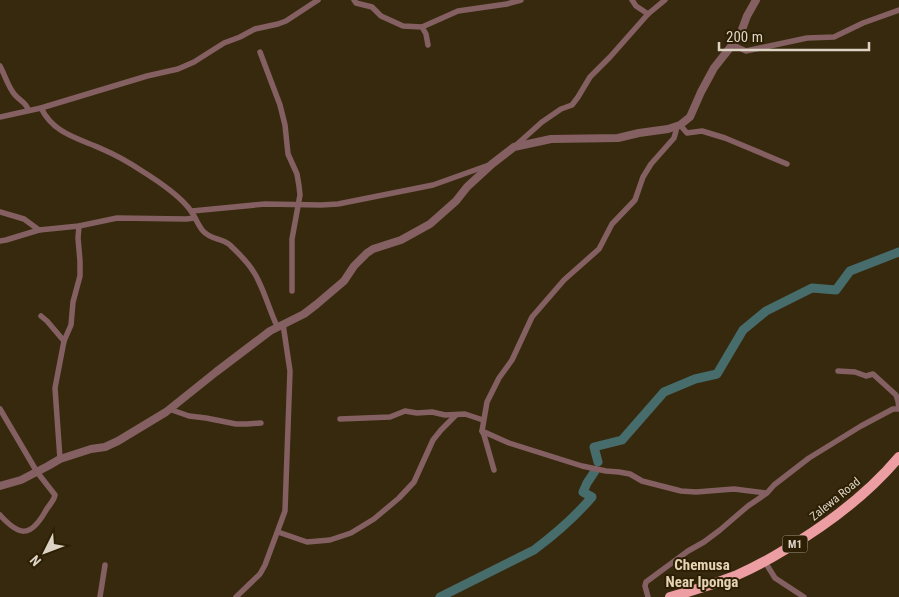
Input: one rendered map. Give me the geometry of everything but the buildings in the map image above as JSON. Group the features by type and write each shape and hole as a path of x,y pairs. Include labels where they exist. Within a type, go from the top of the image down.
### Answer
{"highway":[{"name":"Zalewa Road","path":"670,597 736,576 765,562 817,530 838,514 876,481 899,457"}],"street":[{"path":"0,117 41,108 188,65 224,43 255,29 286,21 318,0"},
{"path":"354,0 356,3 372,7 381,16 399,24 422,27 458,11 498,6 521,0"},
{"path":"632,0 636,6 648,14"},
{"path":"0,486 21,480 60,459 91,449 105,447 118,441 170,409 222,366 264,335 304,314 338,287 367,253 373,249 401,240 430,224 456,201 492,164 542,122 561,109 569,107 590,78 648,14 665,0"},
{"path":"514,147 551,139 618,138 678,126 690,117 714,68 740,36 746,16 756,0"},
{"path":"733,45 746,51 807,38 834,37 899,10"},
{"path":"422,27 428,44"},
{"path":"260,52 276,93 282,115 288,154 298,179 300,195 292,239 292,291"},
{"path":"0,66 12,90 26,105 28,110"},
{"path":"41,108 59,130 123,159 180,198 192,211 201,228 208,236 227,243 252,270 280,325 290,372 286,511 260,574 236,597"},
{"path":"678,126 687,133 702,131 725,138 787,164"},
{"path":"494,470 482,430 486,407 499,378 512,360 534,315 564,280 599,249 612,224 637,197 643,177 674,138 678,126"},
{"path":"192,211 265,204 338,204 434,185 492,164"},
{"path":"0,212 24,219 38,230"},
{"path":"0,240 6,240 38,230 80,226 125,217 186,220 195,218"},
{"path":"60,459 55,388 64,341 71,325 73,302 80,276 78,238 80,226"},
{"path":"41,316 64,341"},
{"path":"648,597 645,586 646,582 688,551 708,539 809,458 893,409 899,409 896,395 873,374 866,376 855,372 838,371"},
{"path":"0,409 37,472 55,494 54,500 37,524 23,532 0,514"},
{"path":"170,409 189,416 236,424 261,422"},
{"path":"340,420 390,417 406,411 417,413 432,412 445,415 465,414 483,420"},
{"path":"278,532 308,542 330,540 341,538 374,519 399,498 414,482 434,440 456,415"},
{"path":"482,430 509,443 579,466 630,474 647,482 681,490 696,492 734,489 766,493"},
{"path":"765,562 775,578 804,597"},
{"path":"100,597 105,565"}],"waterway":[{"path":"598,462 594,447 622,440 664,392 695,379 717,374 743,330 766,311 812,288 836,290 850,271 899,252"},
{"path":"440,597 534,550 549,538 592,497 583,492 595,471"}],"district":[{"name":"Chemusa Near Iponga","path":"702,574"}]}
